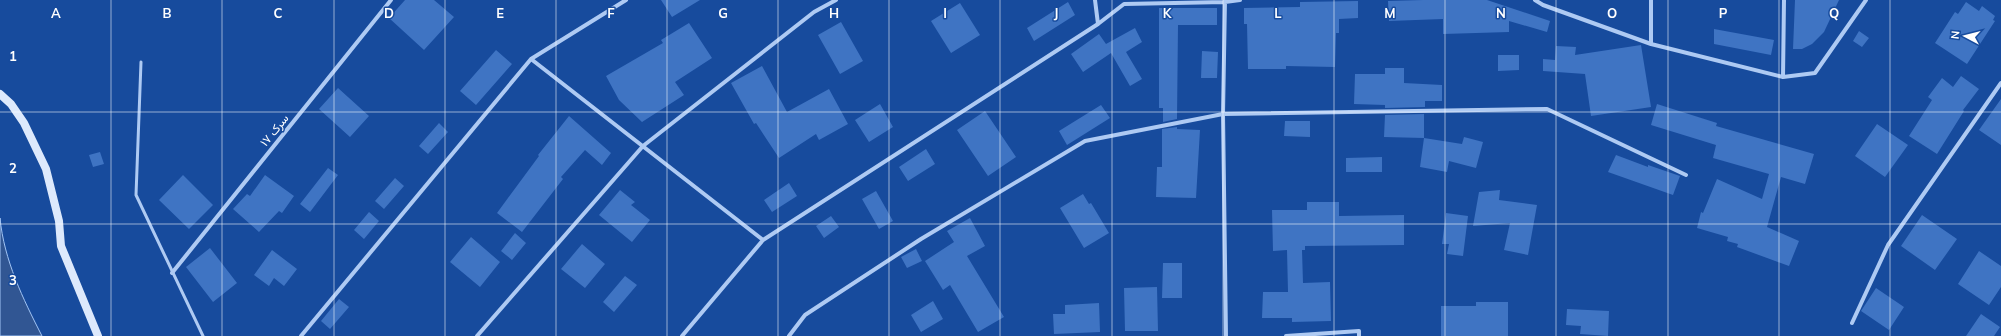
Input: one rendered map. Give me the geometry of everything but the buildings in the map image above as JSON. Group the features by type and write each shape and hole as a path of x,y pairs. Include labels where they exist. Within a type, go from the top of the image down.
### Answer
{"main road":[{"path":"0,94 11,104 24,123 46,168 56,207 61,246 98,336"}],"street":[{"name":"سرک ۱۷","path":"172,273 391,0"},
{"path":"301,336 531,59 626,0"},
{"path":"477,336 643,146 814,12 836,0"},
{"path":"1096,0 1098,24"},
{"path":"682,336 763,240 1098,24 1124,4 1240,0"},
{"path":"1535,0 1543,5 1650,44 1783,77 1814,73 1866,0"},
{"path":"1650,0 1650,44"},
{"path":"1783,77 1784,0"},
{"path":"1225,1 1223,114 1226,336"},
{"path":"531,59 763,240"},
{"path":"1852,323 1888,245 2001,83"},
{"path":"789,336 805,315 811,311 921,239 1085,141 1223,114 1547,109 1686,175"},
{"path":"1286,336 1359,331 1359,336"}],"lane":[{"path":"141,62 136,195 203,336"}],"water":[{"path":"0,218 2,234 15,279 42,336 0,336"}]}
